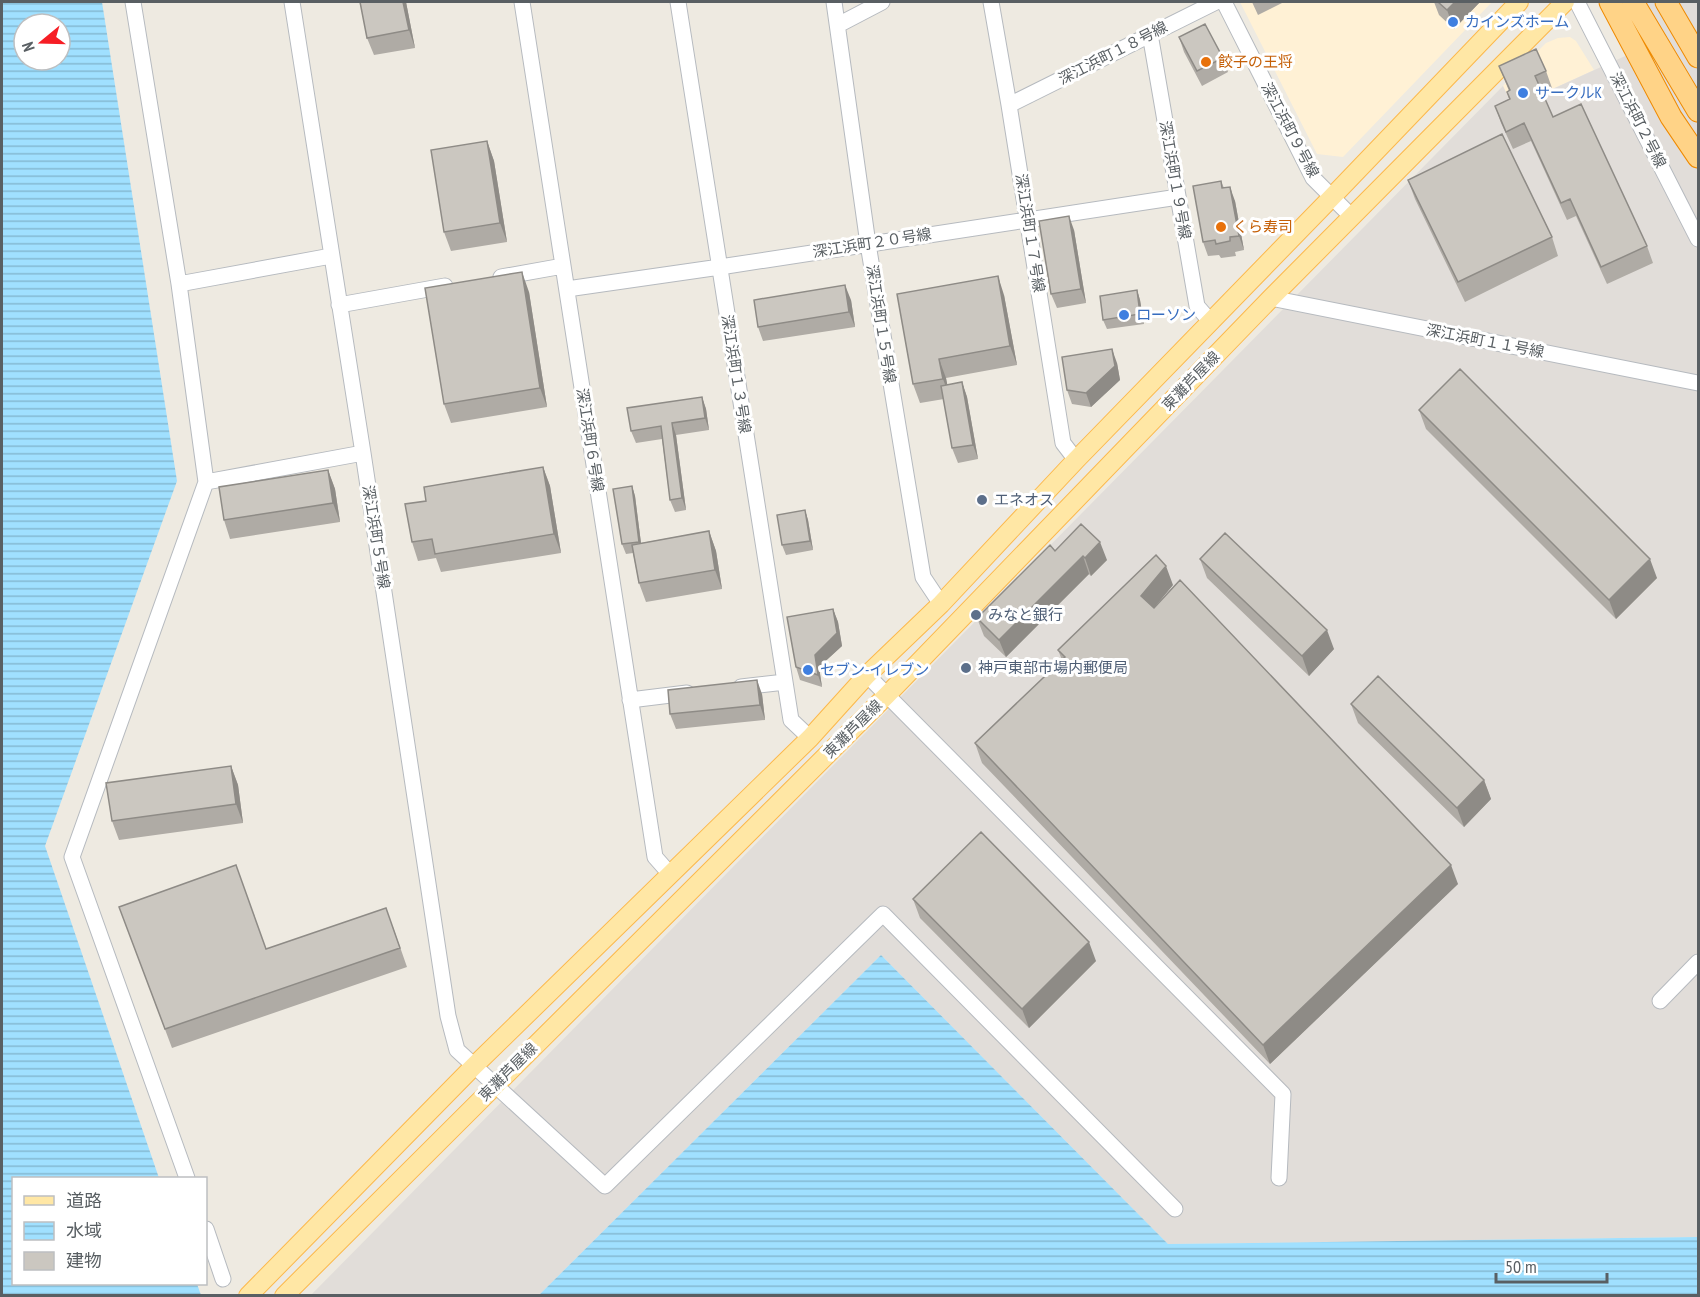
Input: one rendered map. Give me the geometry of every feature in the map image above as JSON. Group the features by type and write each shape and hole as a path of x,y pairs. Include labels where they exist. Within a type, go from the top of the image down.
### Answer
{"highway":[{"path":"1610,2 1671,117 1698,157"},
{"path":"1634,2 1698,111"},
{"path":"1666,2 1698,57"}],"main road":[{"name":"東灘芦屋線","path":"248,1296 474,1066 810,738 867,675 941,604 1076,460 1519,2"},
{"name":"東灘芦屋線","path":"284,1296 887,695 1271,298 1565,2"}],"street":[{"path":"133,2 179,284 206,482 72,857 186,1177"},
{"name":"深江浜町５号線","path":"292,2 448,1016 457,1050 605,1186 883,914 1175,1209"},
{"name":"深江浜町６号線","path":"522,2 655,858 670,874"},
{"name":"深江浜町１３号線","path":"678,2 790,720 810,738"},
{"name":"深江浜町１５号線","path":"834,2 868,244 923,577 941,604"},
{"path":"838,25 882,2"},
{"name":"深江浜町１７号線","path":"991,2 1010,105 1063,443 1076,460"},
{"name":"深江浜町１８号線","path":"1010,105 1216,2"},
{"name":"深江浜町９号線","path":"1224,2 1313,178 1352,217"},
{"name":"深江浜町２号線","path":"1577,2 1698,239"},
{"name":"深江浜町１９号線","path":"1150,34 1197,306 1210,321"},
{"name":"深江浜町２０号線","path":"567,289 1178,196"},
{"path":"179,284 331,256"},
{"path":"480,280 563,266"},
{"path":"339,305 457,284"},
{"name":"深江浜町１１号線","path":"1271,298 1698,383"},
{"path":"206,482 363,453"},
{"path":"867,675 1283,1094 1279,1178"},
{"path":"725,689 785,682"},
{"path":"630,700 702,692"},
{"path":"1660,1001 1698,962"},
{"path":"207,1232 223,1279"}],"shaded area":[{"path":"1240,2 1492,2 1343,157 1317,154"},
{"path":"1621,2 1698,2 1698,1237 1168,1244 881,955 539,1295 310,1296 1503,86 1513,107 1645,47"},
{"path":"1570,37 1576,41 1594,70 1513,107 1503,86 1546,43 1558,38"}],"water":[{"path":"2,2 102,2 177,481 45,846 159,1177 12,1177 12,1285 197,1285 201,1295 2,1295"},
{"path":"881,955 1168,1244 1698,1237 1698,1295 539,1295"}],"building":[{"path":"360,2 403,2 409,30 367,38"},
{"path":"1438,2 1455,2 1447,10"},
{"path":"1205,24 1223,58 1197,71 1179,37"},
{"path":"1536,49 1546,71 1535,76 1553,117 1581,104 1647,246 1601,267 1570,199 1561,203 1524,123 1506,132 1495,106 1510,99 1507,92 1510,90 1499,66"},
{"path":"1502,134 1552,237 1458,282 1408,180"},
{"path":"487,141 500,223 444,232 431,150"},
{"name":"くら寿司","path":"1221,181 1222,188 1230,187 1239,236 1230,237 1230,241 1216,244 1215,240 1203,242 1193,186"},
{"path":"1069,216 1081,289 1051,294 1039,221"},
{"path":"522,272 540,388 444,404 425,288"},
{"path":"998,276 1010,346 939,359 943,379 913,384 897,294"},
{"path":"845,285 849,312 758,327 754,300"},
{"path":"1137,290 1140,314 1103,320 1100,296"},
{"path":"1112,349 1115,366 1086,393 1067,390 1062,357"},
{"path":"1460,369 1650,559 1609,600 1419,410"},
{"path":"962,382 973,445 952,448 941,386"},
{"path":"702,397 705,418 672,423 682,498 670,500 661,426 631,431 627,408"},
{"path":"543,467 554,534 435,554 432,539 412,542 405,504 426,501 424,487"},
{"path":"328,470 333,503 224,520 219,487"},
{"path":"632,486 639,542 622,544 613,489"},
{"path":"805,510 810,541 782,545 777,515"},
{"path":"1081,524 1100,542 999,640 977,618 1050,545 1055,551"},
{"path":"709,531 715,570 639,583 632,545"},
{"path":"1225,533 1327,630 1302,656 1200,559"},
{"path":"1156,555 1166,566 1141,596 1154,608 1180,580 1451,865 1263,1045 975,743 1065,657 1058,650"},
{"path":"833,609 837,633 815,655 818,675 796,667 787,617"},
{"path":"1378,676 1484,780 1457,808 1351,704"},
{"path":"757,680 760,705 670,714 668,690"},
{"path":"231,766 236,804 112,821 106,783"},
{"path":"981,832 1089,942 1022,1009 913,899"},
{"path":"236,865 266,949 386,908 400,948 165,1029 119,907"}],"place":[{"name":"カインズホーム","path":"1453,22"},
{"name":"餃子の王将","path":"1206,62"},
{"name":"サークルK","path":"1523,93"},
{"name":"くら寿司","path":"1221,227"},
{"name":"ローソン","path":"1124,315"},
{"name":"エネオス","path":"982,500"},
{"name":"みなと銀行","path":"976,615"},
{"name":"神戸東部市場内郵便局","path":"966,668"},
{"name":"セブン-イレブン","path":"808,670"}]}
